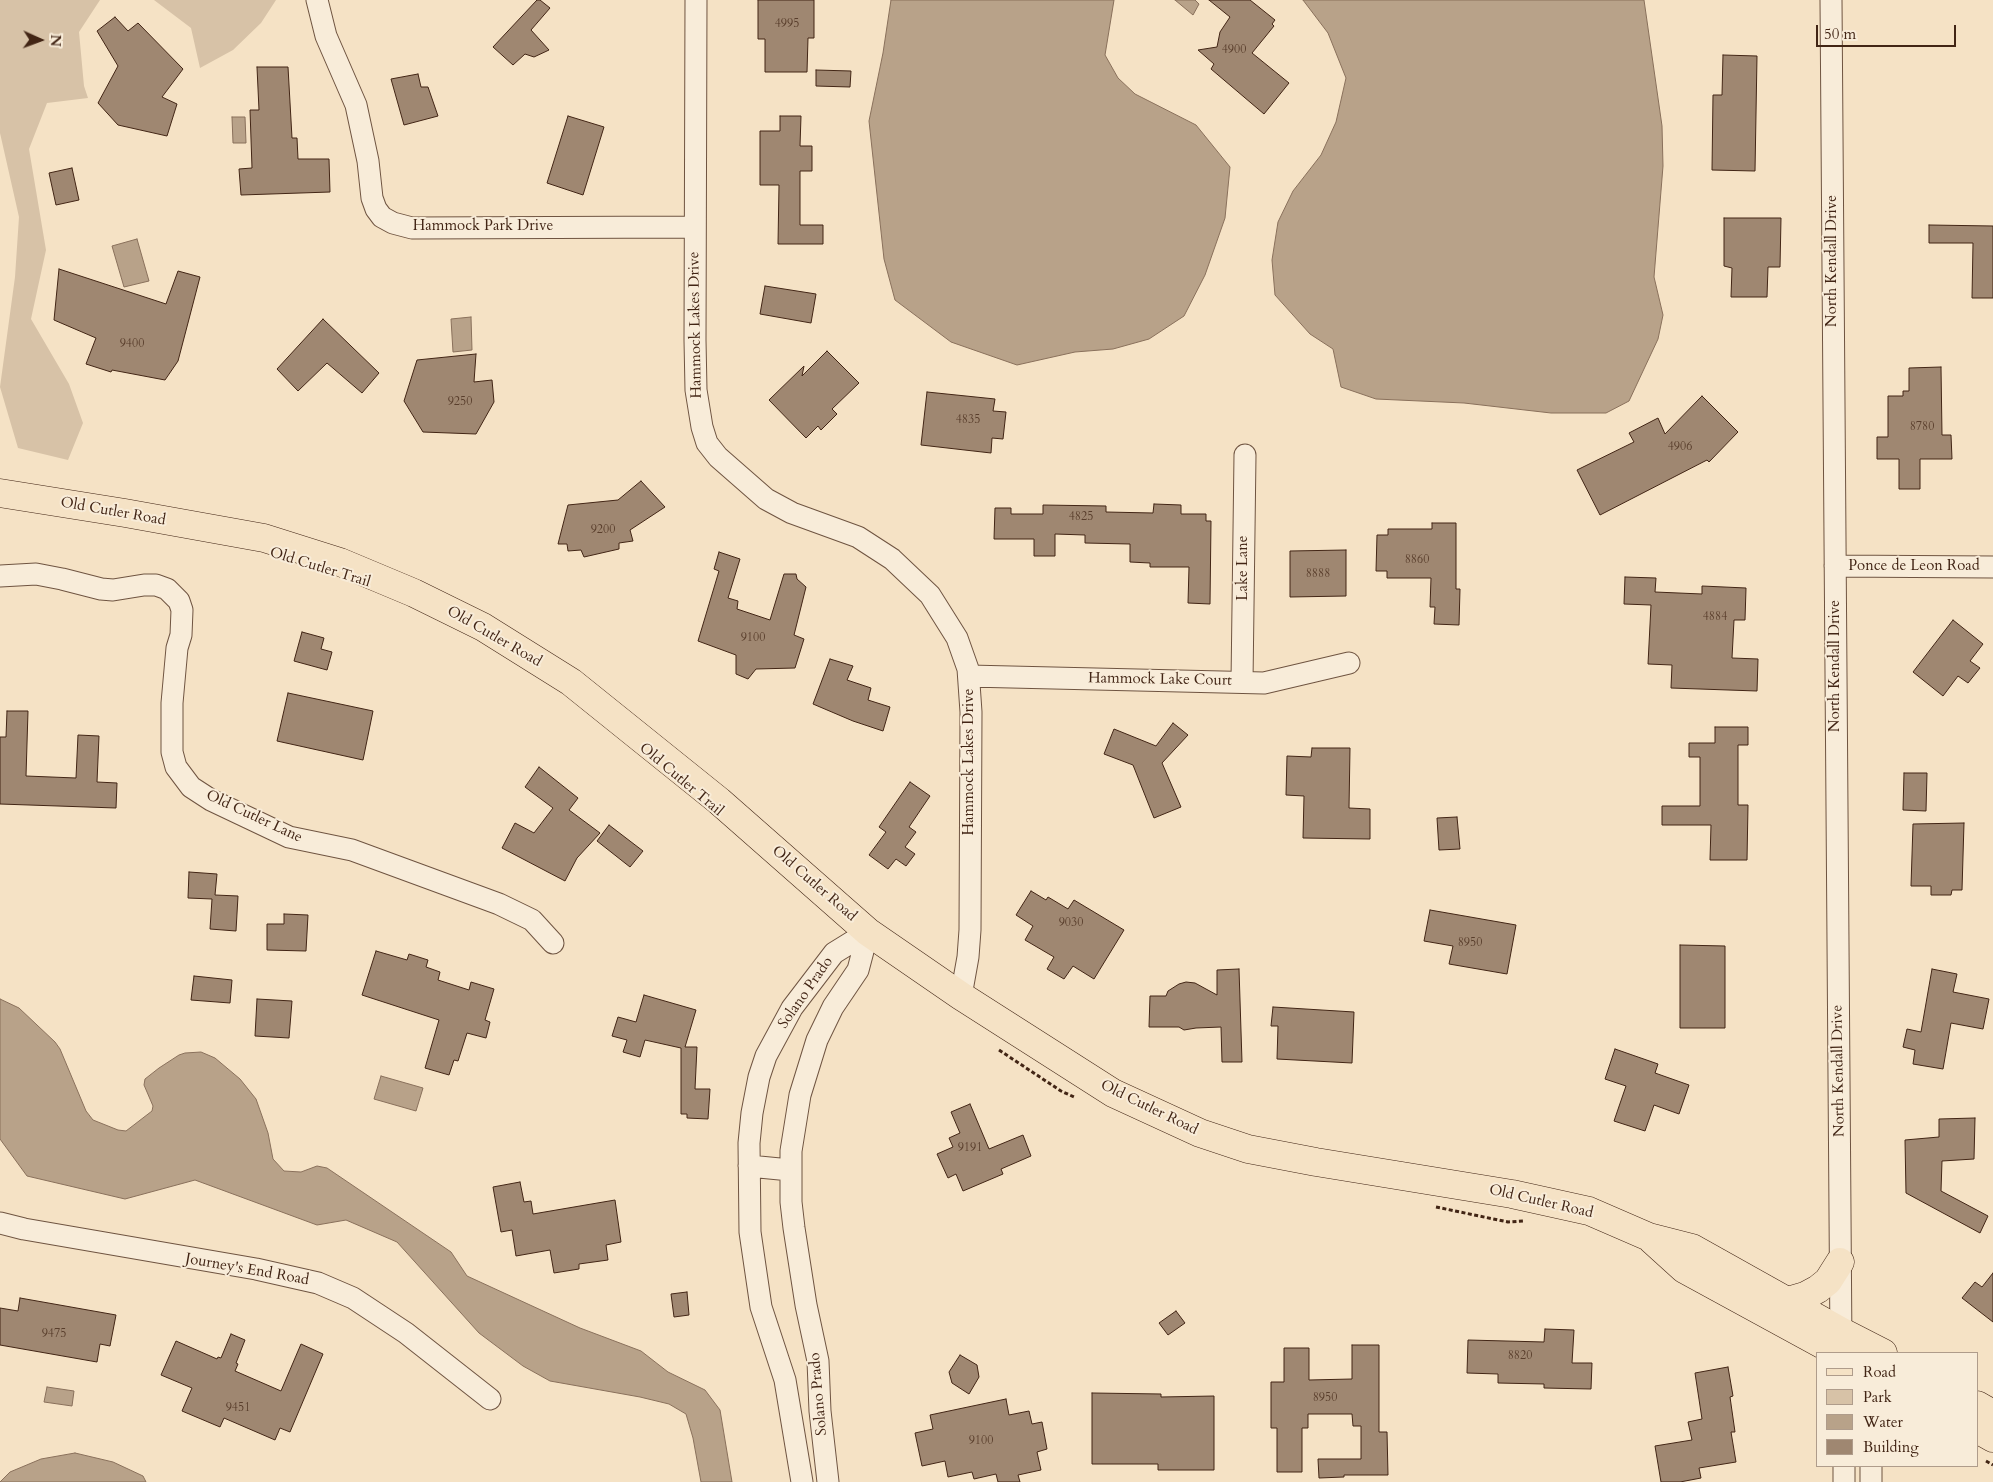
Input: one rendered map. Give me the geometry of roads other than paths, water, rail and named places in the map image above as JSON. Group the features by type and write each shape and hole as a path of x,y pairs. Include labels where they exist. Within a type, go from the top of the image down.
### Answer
{"main road":[{"name":"Old Cutler Road","path":"0,493 264,538 340,562 414,593 483,627 572,682 719,801 868,932 961,996 1113,1093 1200,1133 1248,1149 1512,1194 1590,1211 1649,1237 1692,1248 1788,1301 1844,1348"},
{"name":"Old Cutler Road","path":"1649,1237 1684,1269 1844,1348 1875,1352"},
{"path":"1788,1301 1805,1296 1824,1285 1840,1262"},
{"path":"1978,1406 1993,1414"},
{"path":"1978,1430 1993,1438"}],"street":[{"name":"Hammock Park Drive","path":"316,0 326,36 358,111 368,161 372,198 376,209 382,217 393,223 412,228 695,227"},
{"name":"Hammock Lakes Drive","path":"696,0 695,227 696,390 698,413 707,443 727,466 766,499 792,513 858,537 892,559 912,576 930,595 950,624 964,654 969,676 971,712 970,930 968,957 961,996"},
{"name":"North Kendall Drive","path":"1831,0 1840,1262 1844,1348"},
{"name":"Lake Lane","path":"1242,682 1244,455"},
{"name":"Ponce de Leon Road","path":"1835,566 1993,567"},
{"name":"Old Cutler Lane","path":"0,576 36,574 113,590 144,585 156,585 166,589 179,601 182,610 181,635 172,703 172,752 176,766 192,787 211,800 289,837 352,850 499,904 532,920 553,943"},
{"name":"Hammock Lake Court","path":"969,676 1264,683 1349,664"},
{"name":"Solano Prado","path":"802,1482 786,1380 761,1307 750,1232 749,1143 754,1098 759,1077 773,1041 800,996 834,953 868,932"},
{"name":"Solano Prado","path":"828,1482 822,1430 818,1361 806,1306 795,1237 790,1170 797,1112 816,1040 832,1007 858,970 868,932"},
{"path":"749,1166 790,1170"},
{"name":"Journey's End Road","path":"0,1223 24,1229 256,1269 318,1283 353,1298 406,1333 490,1399"},
{"path":"794,1433 822,1430"},
{"path":"1844,1467 1844,1482"},
{"path":"1871,1467 1871,1482"}],"water":[{"path":"891,0 1114,0 1105,55 1118,78 1135,94 1196,125 1230,167 1225,218 1205,275 1184,316 1149,339 1113,349 1075,352 1017,365 951,342 895,300 884,259 869,121 883,53"},
{"path":"1175,0 1195,0 1199,4 1193,15"},
{"path":"1303,0 1644,0 1662,126 1663,166 1654,277 1663,315 1658,339 1629,401 1606,413 1551,413 1464,403 1376,399 1341,387 1333,349 1310,334 1275,295 1272,260 1278,222 1293,191 1321,155 1336,122 1346,78 1328,33"},
{"path":"232,117 245,117 246,143 233,143"},
{"path":"137,239 149,281 124,287 112,246"},
{"path":"471,317 472,350 453,352 451,319"},
{"path":"0,999 19,1008 55,1042 60,1049 86,1111 93,1120 118,1130 126,1131 152,1111 153,1106 144,1085 145,1079 159,1068 185,1053 201,1052 215,1058 240,1079 256,1099 268,1133 273,1159 284,1171 301,1172 317,1166 327,1168 451,1252 467,1276 580,1328 641,1351 668,1372 705,1390 720,1410 732,1482 701,1482 693,1438 686,1414 669,1404 550,1381 523,1366 479,1333 397,1242 346,1220 317,1225 195,1180 125,1199 27,1176 0,1139"},
{"path":"381,1076 423,1088 416,1111 374,1099"},
{"path":"47,1387 74,1391 72,1406 44,1402"},
{"path":"75,1453 113,1462 143,1476 146,1482 0,1482 10,1472 41,1459"}]}
